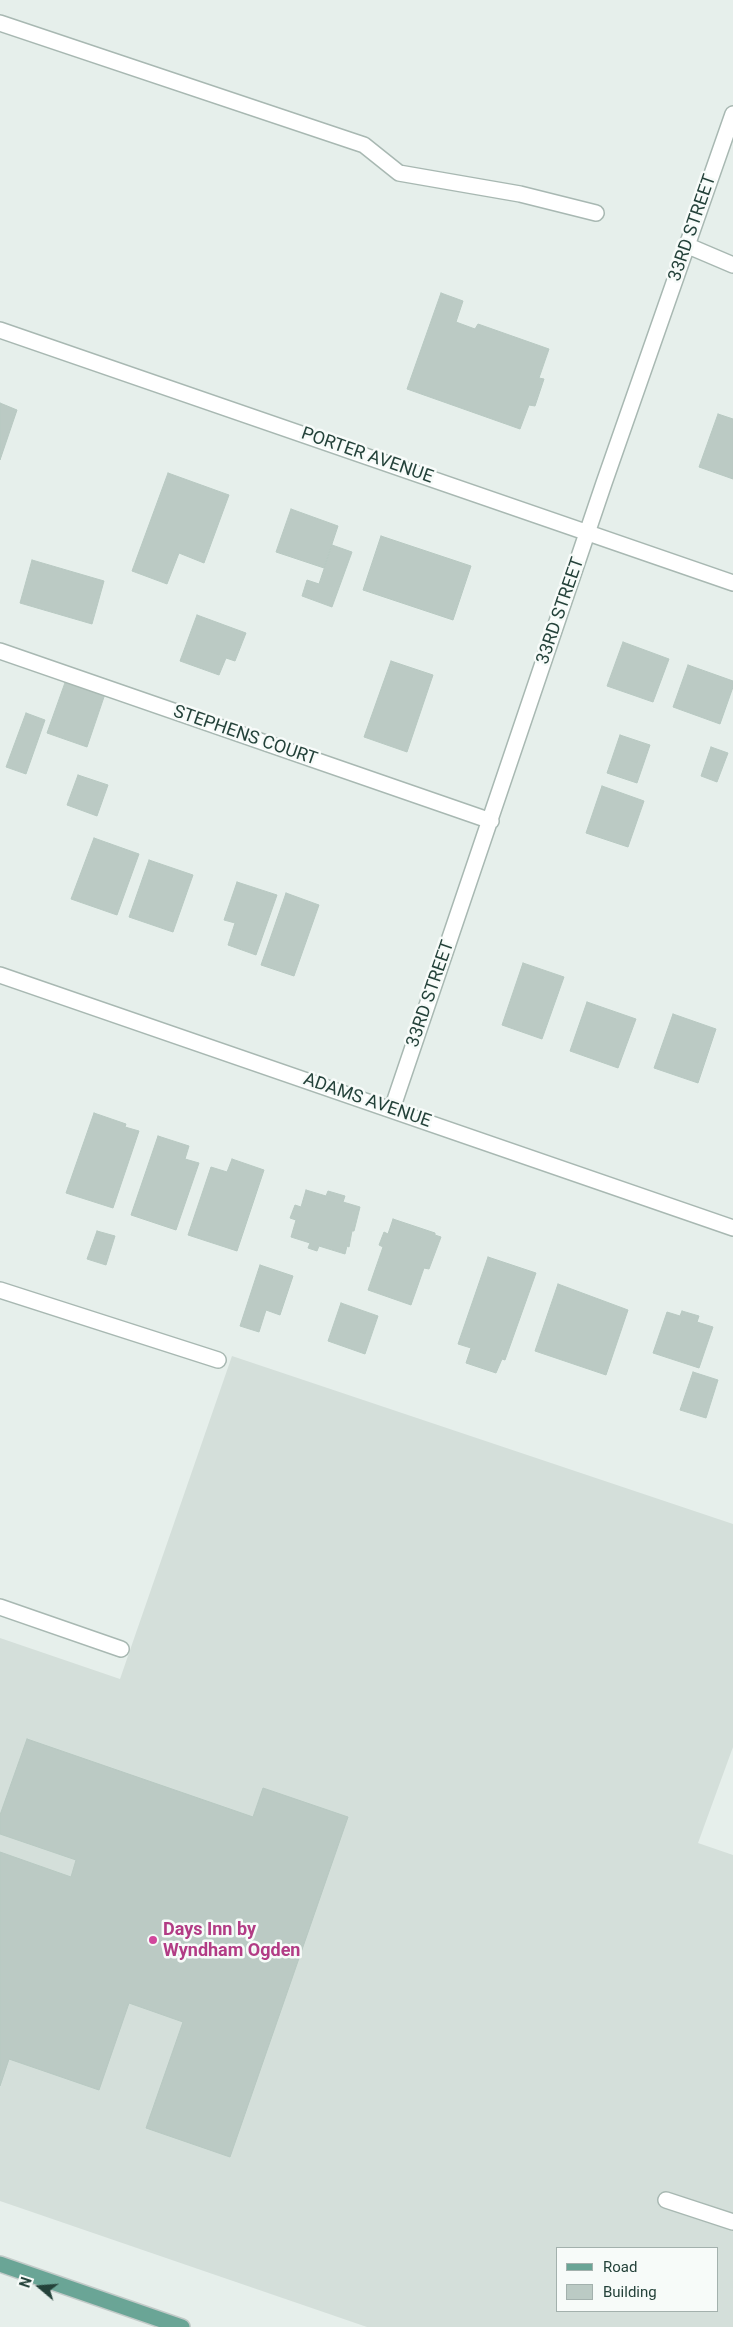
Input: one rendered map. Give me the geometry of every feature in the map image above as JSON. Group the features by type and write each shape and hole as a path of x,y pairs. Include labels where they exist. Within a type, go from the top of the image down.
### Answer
{"main road":[{"path":"0,2264 182,2327"}],"street":[{"path":"0,23 364,145 399,173 520,194 596,213"},
{"name":"33RD STREET","path":"392,1109 686,245 733,114"},
{"path":"686,245 733,265"},
{"name":"PORTER AVENUE","path":"0,330 733,583"},
{"name":"STEPHENS COURT","path":"0,651 491,821"},
{"name":"ADAMS AVENUE","path":"0,975 733,1228"},
{"path":"0,1290 218,1360"},
{"path":"0,1607 121,1649"},
{"path":"666,2200 733,2222"}],"shaded area":[{"path":"232,1356 733,1524 733,1747 698,1843 733,1855 733,2327 367,2327 0,2201 0,1638 120,1679"}],"building":[{"path":"441,293 463,301 456,322 475,329 478,324 549,349 539,378 544,379 535,406 529,405 520,429 407,389"},
{"path":"0,403 17,410 0,460"},
{"path":"718,414 733,419 733,479 699,467"},
{"path":"168,473 229,495 204,563 179,553 167,584 132,571"},
{"path":"291,509 338,526 324,568 276,552"},
{"path":"381,536 471,566 453,620 363,590"},
{"path":"332,545 352,552 332,607 302,596 307,580 319,584"},
{"path":"32,560 104,581 92,624 20,603"},
{"path":"197,615 246,633 235,661 226,658 219,675 180,661"},
{"path":"623,642 669,659 653,702 607,686"},
{"path":"391,661 433,675 407,752 364,737"},
{"path":"688,665 733,681 733,687 720,724 673,707"},
{"path":"67,677 106,691 87,747 47,733"},
{"path":"26,713 45,720 26,774 6,767"},
{"path":"620,735 650,745 637,783 607,773"},
{"path":"711,747 728,753 717,782 701,776"},
{"path":"78,775 108,785 97,816 67,805"},
{"path":"602,786 644,801 628,847 586,833"},
{"path":"94,838 139,854 117,915 71,899"},
{"path":"149,860 193,875 173,932 129,917"},
{"path":"237,882 277,895 256,955 228,945 235,923 224,920"},
{"path":"286,893 319,905 294,976 261,965"},
{"path":"523,963 564,977 542,1039 502,1025"},
{"path":"587,1002 636,1019 618,1068 570,1051"},
{"path":"673,1014 716,1029 698,1083 654,1068"},
{"path":"94,1113 126,1124 125,1127 139,1131 113,1208 66,1193"},
{"path":"158,1136 189,1146 185,1159 199,1163 176,1230 131,1215"},
{"path":"232,1159 264,1170 237,1251 188,1235 211,1167 227,1172"},
{"path":"306,1190 326,1196 328,1191 345,1196 343,1202 360,1207 349,1247 347,1246 345,1254 319,1246 317,1251 308,1248 310,1243 291,1237 296,1220 290,1218 295,1205 301,1207"},
{"path":"393,1219 435,1233 435,1235 441,1237 429,1269 424,1268 411,1305 368,1290 383,1247 379,1245 384,1232 388,1234"},
{"path":"97,1231 115,1236 106,1265 87,1259"},
{"path":"488,1257 536,1273 505,1360 502,1359 496,1373 466,1363 471,1348 458,1344"},
{"path":"260,1265 293,1276 280,1315 266,1310 259,1332 240,1326"},
{"path":"558,1284 628,1310 606,1375 535,1351"},
{"path":"341,1303 378,1316 365,1354 328,1341"},
{"path":"682,1311 699,1316 697,1322 713,1327 699,1368 653,1353 667,1312 680,1316"},
{"path":"693,1372 718,1380 706,1418 680,1410"},
{"name":"Days Inn by Wyndham Ogden","path":"27,1739 253,1817 263,1788 348,1817 230,2157 146,2128 183,2022 129,2003 99,2090 9,2059 0,2086 0,1852 71,1877 76,1860 0,1834 0,1815"}],"place":[{"name":"Days Inn by Wyndham Ogden","path":"153,1940"}]}
